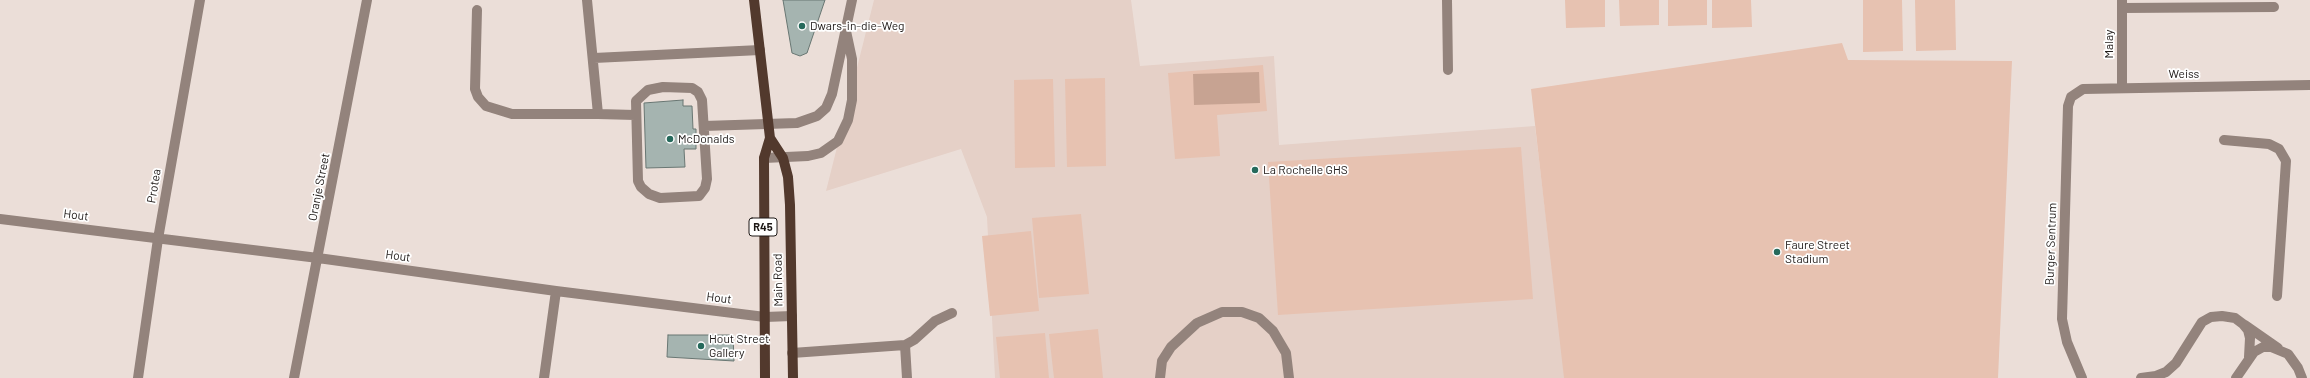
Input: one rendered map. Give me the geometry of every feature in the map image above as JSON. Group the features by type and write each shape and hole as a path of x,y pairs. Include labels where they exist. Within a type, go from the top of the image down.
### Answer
{"main road":[{"name":"Main Road","path":"754,0 770,138 764,158 765,378"},
{"name":"Main Road","path":"770,138 783,158 790,205 793,378"}],"street":[{"name":"Protea","path":"138,378 158,239 200,0"},
{"name":"Oranje Street","path":"294,378 367,0"},
{"path":"587,0 594,58 598,114"},
{"path":"704,126 768,124 808,120 817,116 826,108 835,79 845,26 852,0"},
{"path":"1447,0 1448,70"},
{"path":"2122,4 2274,7"},
{"name":"Malay","path":"2122,4 2122,87"},
{"path":"477,10 475,89 486,106 512,114 635,115"},
{"path":"764,158 808,156 821,153 834,145 841,135 852,100 853,77 852,59 845,26"},
{"path":"594,58 760,50"},
{"name":"Weiss","path":"2068,106 2071,97 2083,89 2122,87 2310,85"},
{"path":"663,87 692,88 698,92 702,100 707,179 703,192 699,196 690,198 660,198 649,194 641,187 638,181 635,115 636,101 648,90 663,87"},
{"name":"Burger Sentrum","path":"2068,106 2062,319 2067,342 2082,378"},
{"path":"2224,140 2269,144 2278,149 2286,161 2277,296"},
{"name":"Hout","path":"0,219 318,258 556,291 765,317 792,316"},
{"path":"544,378 556,291"},
{"path":"1160,378 1162,361 1171,347 1197,323 1222,312 1242,312 1259,318 1273,331 1286,353 1289,378"},
{"path":"792,353 906,345 914,340 935,321 952,313"},
{"path":"2141,378 2156,376 2166,372 2176,363 2202,322 2211,317 2222,316 2235,318 2288,354 2298,368 2302,378"},
{"path":"2243,324 2248,330 2250,338 2249,357"},
{"path":"906,345 908,378"},
{"path":"2236,378 2249,357 2263,347 2278,349 2288,354"}],"shaded area":[{"name":"La Rochelle GHS","path":"874,0 1131,0 1140,66 1274,56 1279,145 1535,126 1565,378 995,378 987,217 961,149 826,191"},
{"path":"1565,0 1605,0 1605,27 1566,28"},
{"path":"1619,0 1659,0 1659,25 1620,26"},
{"path":"1668,0 1707,0 1707,25 1668,26"},
{"path":"1712,0 1751,0 1752,27 1712,28"},
{"path":"1863,0 1902,0 1903,51 1863,52"},
{"path":"1915,0 1955,0 1956,50 1916,51"},
{"name":"Faure Street Stadium","path":"1842,43 1848,60 2012,61 1998,378 1564,378 1531,89"},
{"path":"1263,65 1267,111 1217,115 1220,156 1175,159 1168,73"},
{"path":"1259,72 1260,103 1194,105 1193,74"},
{"path":"1105,78 1106,166 1067,167 1065,79"},
{"path":"1053,79 1055,167 1015,168 1014,80"},
{"path":"1521,147 1533,299 1278,315 1268,162"},
{"path":"1081,214 1089,294 1039,298 1032,218"},
{"path":"1031,231 1039,311 990,316 982,236"},
{"path":"1098,329 1103,378 1054,378 1049,334"},
{"path":"1045,333 1049,378 1000,378 996,337"}],"building":[{"name":"Dwars-in-die-Weg","path":"783,0 825,0 807,53 800,56 792,53"},
{"name":"McDonalds","path":"683,100 683,106 692,106 693,129 696,129 696,149 684,149 685,167 646,168 644,103"},
{"name":"Hout Street Gallery","path":"668,335 733,335 734,361 667,357"}],"place":[{"name":"Dwars-in-die-Weg","path":"802,26"},
{"name":"McDonalds","path":"670,139"},
{"name":"La Rochelle GHS","path":"1255,170"},
{"name":"Faure Street Stadium","path":"1777,252"},
{"name":"Hout Street Gallery","path":"701,346"}]}
